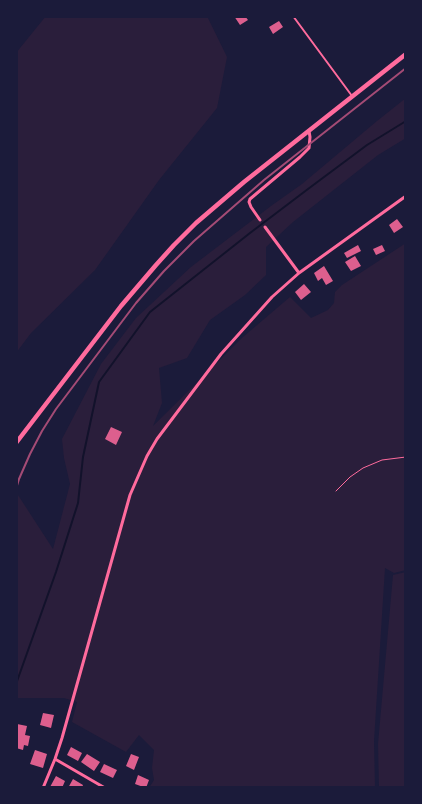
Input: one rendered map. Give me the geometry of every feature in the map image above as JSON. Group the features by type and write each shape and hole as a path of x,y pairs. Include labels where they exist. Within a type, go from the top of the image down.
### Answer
{"main road":[{"path":"16,443 121,306 156,265 191,229 266,165 406,54"}],"street":[{"path":"260,220 251,207 250,199 309,148 309,131"},
{"path":"42,788 55,759 130,495 147,456 157,439 221,354 272,297 299,273 406,196"},
{"path":"265,227 299,273"},
{"path":"55,759 106,788"}],"lane":[{"path":"293,16 352,96"}],"path":[{"path":"336,491 350,477 363,468 382,460 406,457"}],"shaded area":[{"path":"46,16 207,16 227,57 217,108 159,180 95,270 31,333 16,353 16,53"},
{"path":"406,98 406,138 378,155 293,222 266,247 266,275 245,295 210,320 187,358 159,368 162,403 153,426 243,337 290,297 311,318 328,310 334,303 335,292 342,285 406,243 406,570 394,573 385,568 374,741 375,788 149,788 154,780 152,768 154,750 139,735 126,752 72,722 77,702 64,698 16,698 16,492 53,549 70,484 62,439 101,364 136,318 191,267 302,184"},
{"path":"406,572 406,788 379,788 378,744 393,575"}],"building":[{"path":"234,16 245,16 248,20 240,25"},
{"path":"279,21 283,27 273,34 269,27"},
{"path":"397,219 403,227 394,233 389,225"},
{"path":"358,245 361,251 347,258 344,253"},
{"path":"382,245 385,251 376,255 373,249"},
{"path":"355,256 361,266 351,271 345,262"},
{"path":"324,266 333,281 326,285 322,278 318,281 314,273"},
{"path":"304,284 311,292 301,300 295,292"},
{"path":"111,427 122,432 116,445 105,439"},
{"path":"43,713 54,715 51,728 40,725"},
{"path":"17,724 27,726 25,735 30,736 28,746 24,745 23,750 16,748"},
{"path":"71,747 82,753 78,761 67,755"},
{"path":"35,750 47,754 43,768 30,764"},
{"path":"87,754 100,762 94,771 81,762"},
{"path":"131,754 139,757 134,770 126,766"},
{"path":"104,764 117,770 113,778 100,772"},
{"path":"138,775 149,780 146,788 135,784"},
{"path":"56,776 65,781 62,788 50,787"},
{"path":"73,779 83,785 82,788 68,788"}],"waterway":[{"path":"16,684 56,572 78,503 83,457 99,382 150,312 308,189 367,145 406,121"}],"railway":[{"path":"16,489 30,454 56,409 136,303 164,271 194,241 264,180 406,68"}]}
